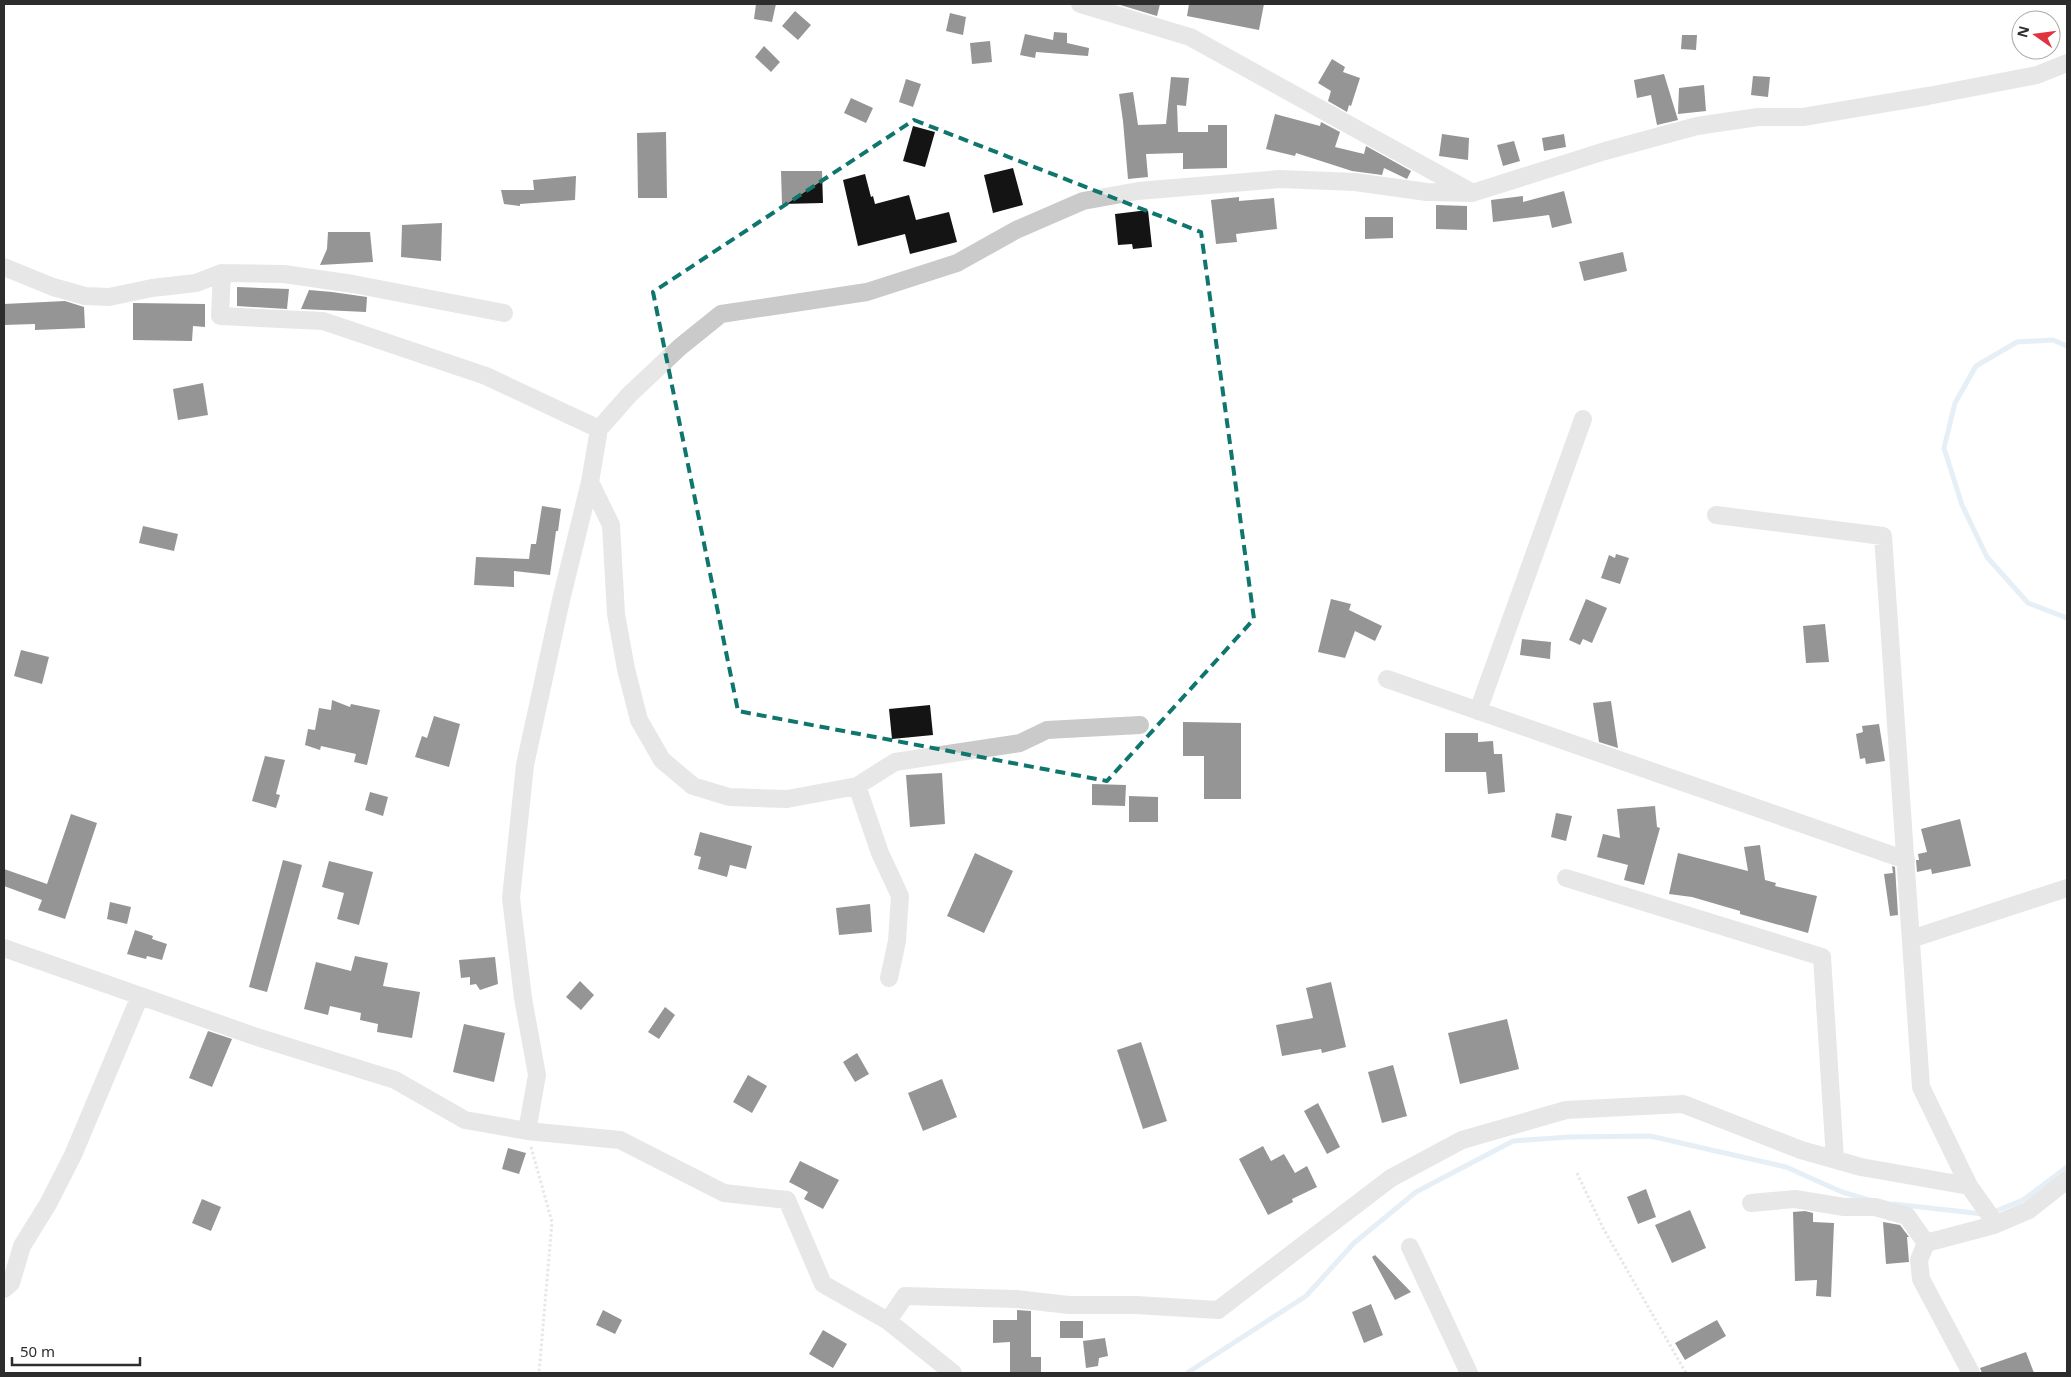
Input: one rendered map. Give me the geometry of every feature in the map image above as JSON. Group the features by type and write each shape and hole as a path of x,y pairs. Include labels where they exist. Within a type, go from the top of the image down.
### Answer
{"street":[{"path":"1080,4 1190,37 1472,193"},
{"path":"527,1131 537,1075 522,998 511,898 525,765 560,600 590,482 600,429 636,389 680,347 720,314 867,292 957,263 1016,230 1083,201 1138,191 1280,180 1355,182 1427,192 1472,193 1605,151 1697,126 1758,117 1803,117 1909,99 2037,75 2067,63"},
{"path":"4,267 69,292 85,296 109,297 152,288 196,283 222,273 284,274 353,284 504,313"},
{"path":"222,273 220,316 323,321 486,376 600,429"},
{"path":"1478,711 1583,420"},
{"path":"590,482 611,525 616,614 626,668 639,720 662,760 693,786 729,797 787,799 857,786 895,762 1020,743 1047,730 1140,725"},
{"path":"1716,515 1883,536 1921,1087 1969,1186 1989,1214 1994,1225"},
{"path":"1387,679 1906,860"},
{"path":"857,786 880,853 900,896 897,941 889,978"},
{"path":"1566,878 1822,957 1835,1159"},
{"path":"1911,938 2067,888"},
{"path":"4,948 254,1036 395,1080 466,1120 527,1131 620,1140 724,1193 787,1200 823,1284 888,1321 953,1373"},
{"path":"4,1289 11,1283 22,1246 48,1204 73,1155 140,996"},
{"path":"888,1321 906,1296 1016,1300 1069,1305 1218,1310 1390,1178 1462,1140 1566,1110 1683,1104 1801,1150 1861,1167 1969,1186"},
{"path":"1926,1243 1994,1225 2029,1210 2067,1180"},
{"path":"1751,1203 1795,1199 1844,1207 1875,1207 1907,1216 1926,1243"},
{"path":"1926,1243 1919,1260 1921,1279 1971,1373"},
{"path":"1410,1247 1469,1373"}],"path":[{"path":"527,1131 552,1222 540,1373"},
{"path":"1577,1174 1603,1228 1686,1373"}],"highlighted area":[{"path":"914,120 1201,232 1254,619 1107,781 738,711 653,292"}],"building":[{"path":"756,4 776,4 772,22 754,19"},
{"path":"1117,4 1160,4 1157,16"},
{"path":"1189,4 1264,4 1259,30 1187,16"},
{"path":"795,11 811,25 798,40 782,26"},
{"path":"950,13 966,17 963,35 946,31"},
{"path":"1054,32 1067,33 1067,43 1089,48 1088,56 1036,52 1035,58 1020,55 1025,34 1053,40"},
{"path":"1682,35 1697,35 1696,50 1681,49"},
{"path":"990,41 992,62 972,64 970,43"},
{"path":"764,46 780,62 771,72 755,57"},
{"path":"1332,59 1345,67 1343,72 1360,78 1351,106 1349,105 1347,112 1328,101 1331,91 1318,83"},
{"path":"1664,74 1678,120 1657,125 1651,95 1637,98 1634,80"},
{"path":"1753,76 1770,77 1768,97 1751,95"},
{"path":"1171,77 1189,78 1186,106 1177,105 1178,132 1208,132 1208,125 1227,125 1227,168 1183,169 1183,153 1146,154 1148,177 1128,179 1119,94 1133,92 1138,125 1166,124"},
{"path":"906,79 921,84 913,107 899,102"},
{"path":"1704,85 1706,111 1678,114 1679,88"},
{"path":"851,98 873,108 866,123 844,113"},
{"path":"1275,114 1320,126 1321,122 1340,132 1335,147 1364,154 1366,146 1411,171 1407,179 1384,168 1382,175 1352,171 1296,153 1295,156 1266,149"},
{"path":"913,126 935,132 925,167 903,161"},
{"path":"666,132 667,198 638,198 637,133"},
{"path":"1442,134 1469,138 1468,160 1439,156"},
{"path":"1564,134 1566,147 1544,151 1542,138"},
{"path":"1514,141 1520,161 1503,166 1497,145"},
{"path":"1013,168 1023,205 993,213 984,175"},
{"path":"781,171 822,171 823,203 782,204"},
{"path":"865,174 871,197 873,196 875,204 909,195 916,220 949,212 957,242 910,254 905,234 858,246 843,180"},
{"path":"576,176 575,200 520,204 520,206 504,204 501,190 534,190 533,180"},
{"path":"1564,191 1572,223 1552,228 1549,215 1493,222 1491,200 1523,196 1523,202"},
{"path":"1239,197 1239,201 1274,198 1277,229 1236,234 1237,242 1216,244 1211,200"},
{"path":"1436,205 1467,206 1467,230 1436,229"},
{"path":"1148,210 1152,247 1133,249 1132,244 1118,245 1115,214"},
{"path":"1365,217 1393,217 1393,238 1365,239"},
{"path":"442,223 441,261 401,257 402,225"},
{"path":"328,232 370,232 373,262 320,265 327,249"},
{"path":"1623,252 1627,271 1584,281 1579,262"},
{"path":"237,287 289,289 287,309 237,306"},
{"path":"309,290 367,297 366,312 301,309"},
{"path":"65,301 84,307 85,328 35,330 35,324 4,325 4,304"},
{"path":"133,303 205,304 205,327 193,326 192,341 133,340"},
{"path":"203,383 208,415 178,420 173,389"},
{"path":"542,506 561,509 550,575 514,571 514,587 474,585 476,557 529,559 531,544 536,544"},
{"path":"143,526 178,534 174,551 139,543"},
{"path":"1616,554 1629,558 1620,584 1601,578 1609,555 1615,558"},
{"path":"1331,599 1351,604 1349,610 1382,626 1375,641 1355,631 1345,658 1318,652"},
{"path":"1586,599 1607,608 1592,643 1583,639 1580,645 1569,640"},
{"path":"1825,624 1829,662 1806,663 1803,626"},
{"path":"1522,639 1551,642 1550,659 1520,655"},
{"path":"21,650 49,657 42,684 14,676"},
{"path":"332,700 350,707 351,704 380,710 367,765 354,762 356,754 321,746 320,750 305,745 308,729 315,730 319,708 331,710"},
{"path":"1611,701 1618,748 1599,742 1593,703"},
{"path":"930,705 933,735 892,739 889,709"},
{"path":"434,716 460,724 449,767 415,757 422,736 427,738"},
{"path":"1183,722 1241,723 1241,799 1204,799 1204,756 1183,756"},
{"path":"1879,724 1885,761 1866,764 1865,758 1860,759 1856,734 1863,732 1862,726"},
{"path":"1445,733 1478,733 1478,742 1493,741 1494,754 1502,754 1505,792 1488,794 1486,772 1445,772"},
{"path":"265,756 285,760 276,794 280,795 276,808 252,801"},
{"path":"942,773 945,824 910,827 906,775"},
{"path":"1092,784 1126,785 1125,806 1092,805"},
{"path":"370,792 388,797 383,816 365,810"},
{"path":"1129,796 1158,797 1158,822 1129,822"},
{"path":"1655,806 1657,827 1660,828 1644,885 1624,880 1628,865 1597,857 1603,834 1620,838 1617,809"},
{"path":"1556,813 1572,816 1566,841 1551,837"},
{"path":"71,814 97,823 65,919 38,910 42,900 4,886 4,869 47,884"},
{"path":"1960,819 1971,866 1932,874 1931,869 1917,872 1916,860 1919,860 1918,854 1927,852 1921,829"},
{"path":"700,832 752,846 746,869 730,865 727,877 698,869 701,857 694,855"},
{"path":"1760,845 1765,880 1776,883 1775,886 1817,896 1808,933 1740,914 1740,911 1692,897 1669,894 1678,853 1748,871 1744,847"},
{"path":"975,853 1013,871 984,933 947,916"},
{"path":"283,860 302,865 267,992 249,987"},
{"path":"329,861 373,872 359,925 337,919 344,893 322,887"},
{"path":"1892,866 1895,867 1898,915 1890,916 1884,874 1893,873"},
{"path":"110,902 131,907 127,924 107,919"},
{"path":"870,904 872,932 839,935 836,908"},
{"path":"135,930 153,936 152,939 167,944 162,960 147,956 146,959 127,954"},
{"path":"355,956 388,963 383,986 420,992 412,1038 377,1032 378,1024 360,1020 361,1013 330,1006 328,1015 304,1009 316,962 351,971"},
{"path":"495,957 498,984 480,990 476,984 470,985 470,977 461,978 459,960"},
{"path":"580,981 594,995 581,1010 566,997"},
{"path":"1331,982 1346,1047 1322,1053 1321,1049 1282,1056 1276,1025 1313,1018 1306,988"},
{"path":"665,1007 675,1015 659,1039 648,1032"},
{"path":"1507,1019 1519,1069 1460,1084 1448,1033"},
{"path":"464,1024 505,1033 494,1082 453,1072"},
{"path":"208,1031 232,1039 212,1087 189,1078"},
{"path":"1141,1042 1167,1121 1143,1129 1117,1050"},
{"path":"857,1053 869,1074 855,1082 843,1062"},
{"path":"1393,1065 1407,1116 1382,1123 1368,1072"},
{"path":"748,1075 767,1086 752,1113 733,1102"},
{"path":"942,1079 957,1117 923,1131 908,1093"},
{"path":"1318,1103 1340,1147 1327,1154 1304,1111"},
{"path":"1263,1146 1271,1161 1284,1154 1295,1173 1307,1166 1317,1187 1292,1199 1293,1202 1268,1215 1239,1159"},
{"path":"508,1148 526,1153 519,1174 502,1169"},
{"path":"800,1161 839,1180 823,1209 804,1199 808,1192 789,1182"},
{"path":"1646,1189 1656,1217 1638,1224 1627,1197"},
{"path":"202,1199 221,1207 211,1231 192,1223"},
{"path":"1690,1210 1706,1248 1672,1263 1655,1225"},
{"path":"1805,1211 1813,1213 1813,1222 1834,1223 1831,1297 1816,1296 1817,1280 1795,1281 1793,1212"},
{"path":"1883,1222 1900,1225 1909,1237 1907,1237 1909,1262 1886,1264"},
{"path":"1375,1255 1411,1292 1395,1300 1372,1257"},
{"path":"1371,1304 1383,1335 1364,1343 1352,1312"},
{"path":"603,1310 622,1320 615,1334 596,1325"},
{"path":"1017,1310 1031,1311 1031,1357 1041,1357 1041,1373 1010,1373 1010,1342 993,1343 993,1320 1017,1320"},
{"path":"1717,1320 1726,1336 1685,1360 1675,1343"},
{"path":"1060,1321 1083,1321 1083,1338 1060,1338"},
{"path":"823,1330 847,1344 833,1368 809,1354"},
{"path":"1105,1338 1108,1356 1099,1358 1098,1366 1086,1368 1083,1341"},
{"path":"2026,1352 2034,1373 1982,1373 1980,1368"}],"waterway":[{"path":"2067,346 2053,340 2017,342 1976,366 1955,403 1944,448 1962,505 1987,557 2028,603 2067,618"},
{"path":"1187,1373 1306,1296 1354,1243 1416,1192 1513,1141 1568,1137 1650,1136 1786,1167 1842,1192 1869,1200"},
{"path":"1991,1213 2023,1200 2067,1167"},
{"path":"1894,1204 1983,1214"}]}
